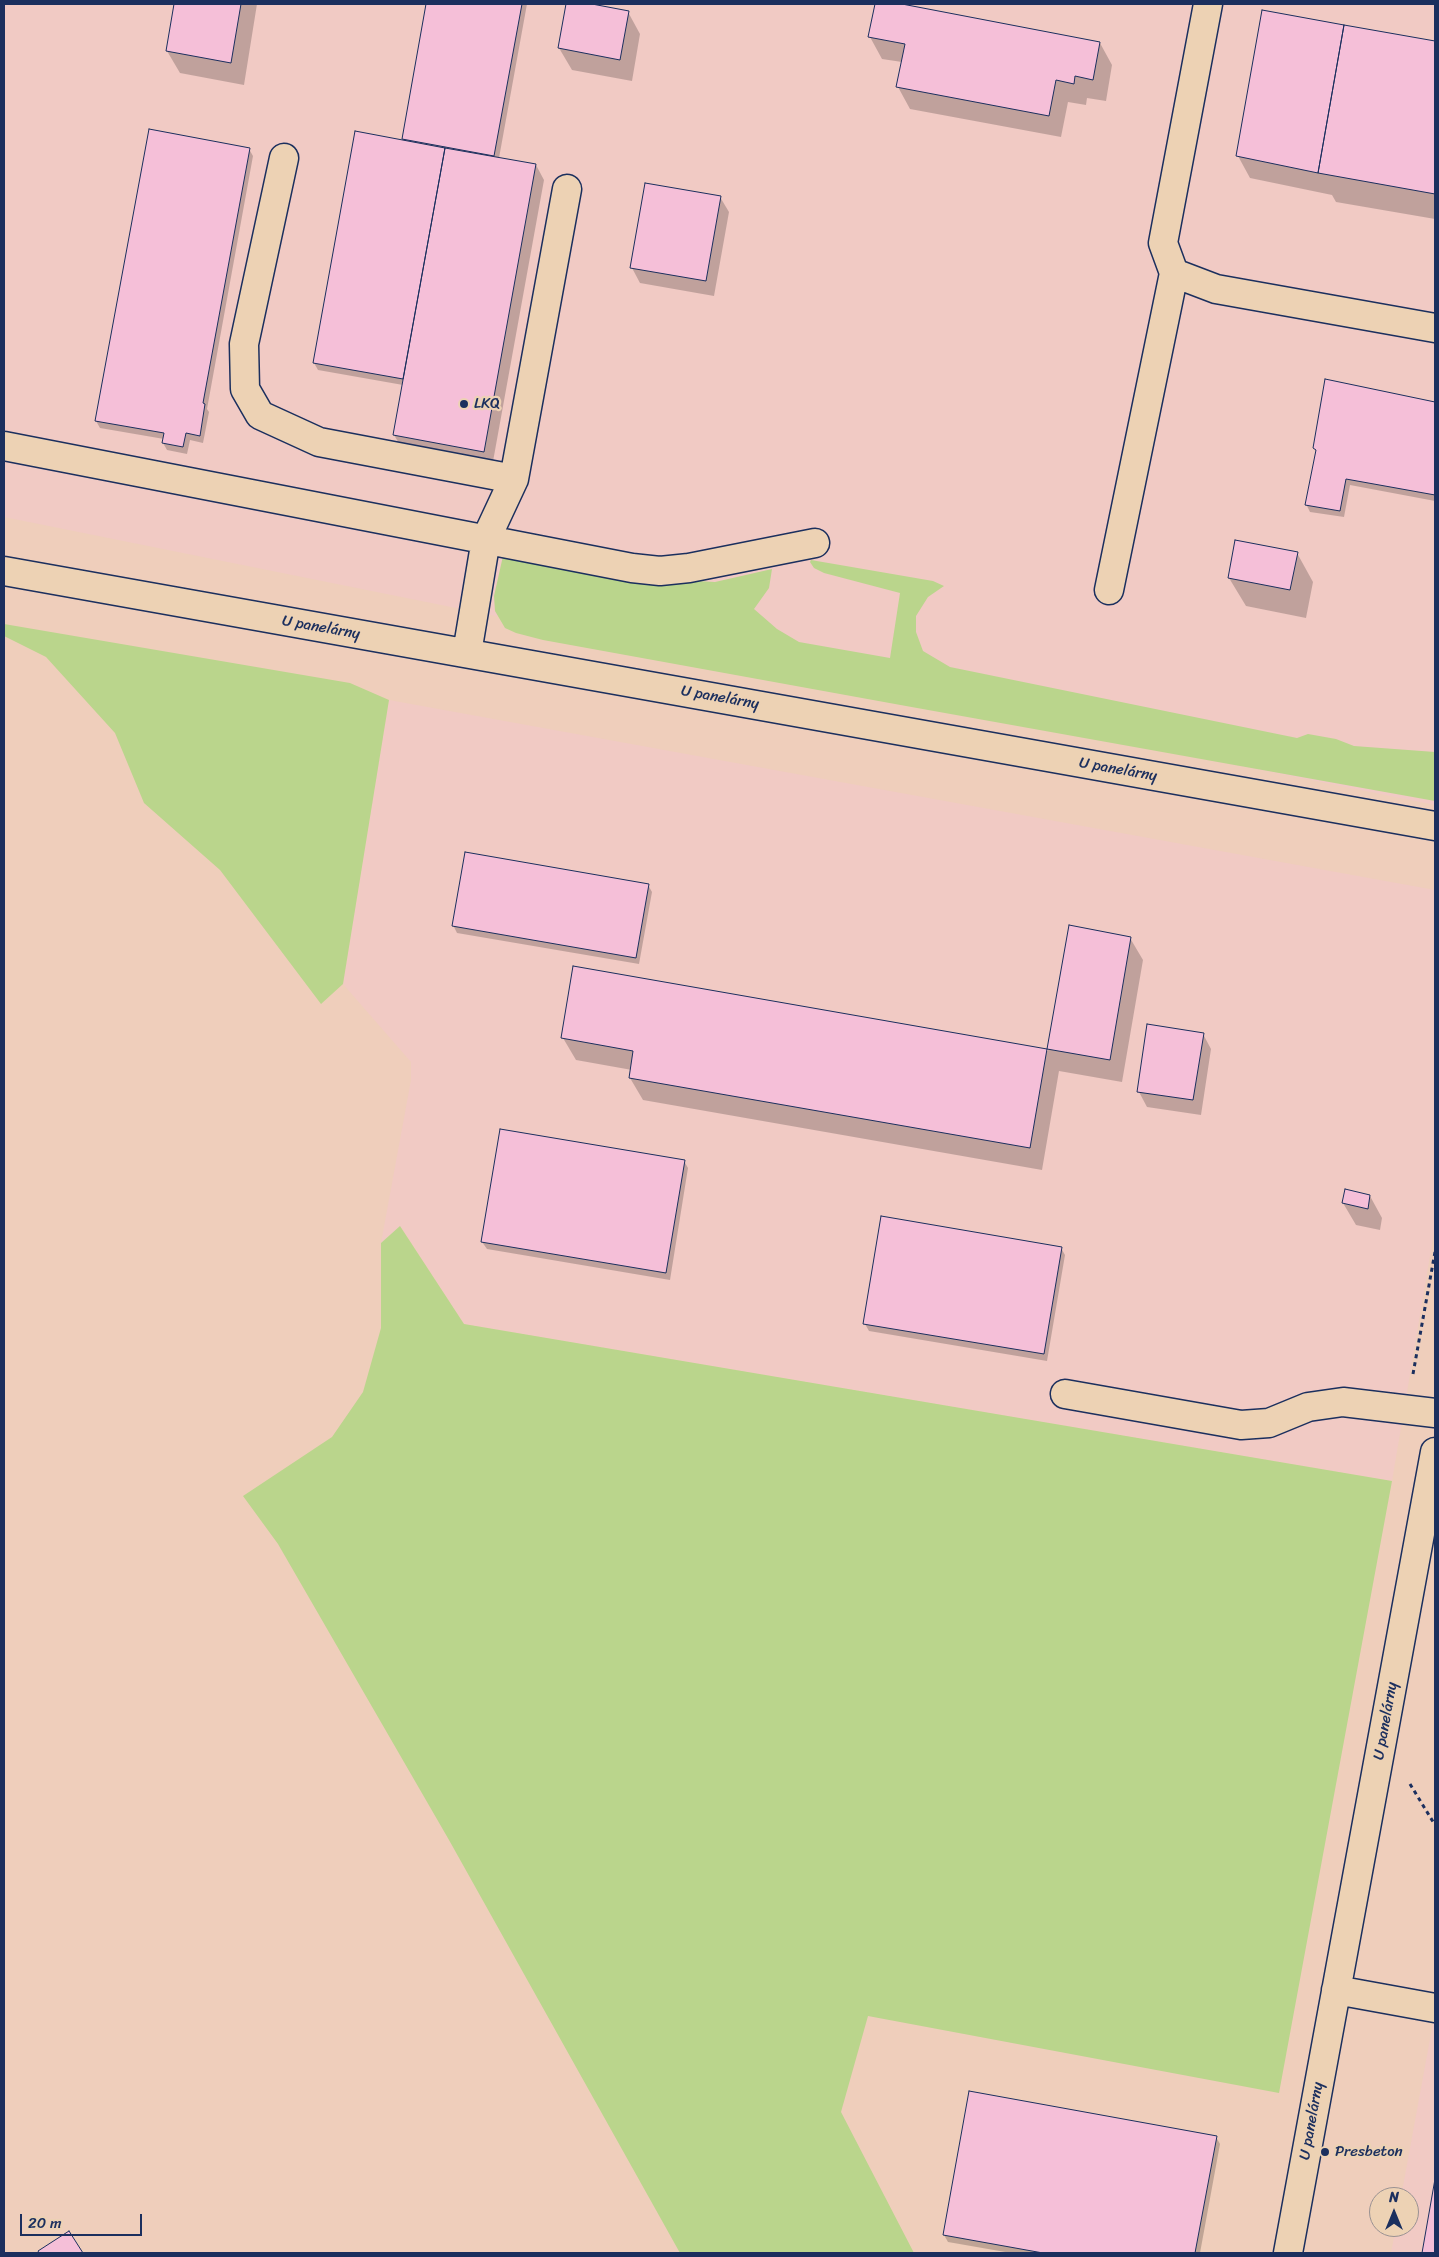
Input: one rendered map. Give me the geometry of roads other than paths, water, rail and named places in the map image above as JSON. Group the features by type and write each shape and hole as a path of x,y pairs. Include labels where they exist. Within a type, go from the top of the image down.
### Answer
{"street":[{"path":"1109,590 1174,273 1162,243 1208,4"},
{"path":"284,158 244,344 245,389 260,415 319,442 514,479"},
{"path":"467,653 486,539 514,479 567,189"},
{"path":"1174,273 1216,289 1435,328"},
{"path":"4,446 632,568 660,571 690,568 815,543"},
{"name":"U panelárny","path":"4,571 1435,826"},
{"path":"1066,1394 1241,1425 1269,1423 1308,1407 1344,1402 1435,1413"},
{"name":"U panelárny","path":"1288,2253 1435,1452"},
{"path":"1336,1990 1435,2008"}],"place":[{"name":"LKQ","path":"464,404"},
{"name":"Presbeton","path":"1325,2152"}]}
